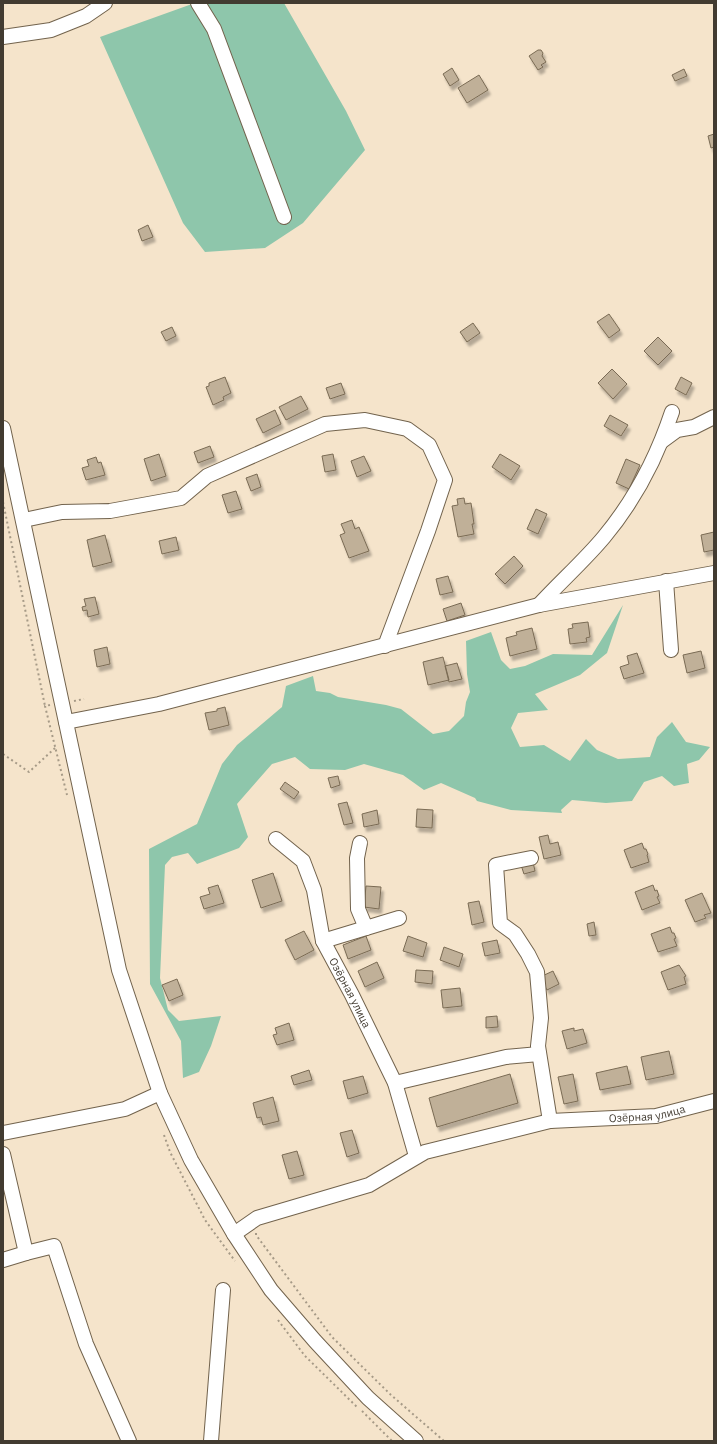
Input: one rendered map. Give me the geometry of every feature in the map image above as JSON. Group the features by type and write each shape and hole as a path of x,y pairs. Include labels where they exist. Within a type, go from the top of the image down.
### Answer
{"street":[{"path":"3,37 52,30 86,16 105,3"},
{"path":"198,3 214,29 284,217"},
{"path":"538,605 603,537 624,511 662,441 672,412"},
{"path":"662,441 677,430 694,427 714,417"},
{"path":"24,520 62,512 110,511 181,498 207,476 325,424 365,420 407,429 428,445 445,480 428,531 385,646"},
{"path":"3,428 24,520 119,970 160,1093 191,1160 234,1234 271,1290 314,1341 368,1398 416,1441"},
{"path":"66,722 159,704 538,605 714,573"},
{"path":"666,581 671,650"},
{"name":"Озёрная улица","path":"276,839 303,861 314,890 323,941 352,995 395,1083 416,1156"},
{"path":"360,843 357,858 358,909 366,928"},
{"path":"531,858 496,865 500,923 515,934 528,954 537,972 541,1018 538,1046 550,1121"},
{"path":"323,941 399,918"},
{"path":"395,1083 506,1057 539,1054"},
{"path":"3,1133 125,1109 160,1093"},
{"name":"Озёрная улица","path":"234,1234 257,1218 369,1185 425,1152 550,1121 656,1116 714,1101"},
{"path":"3,1154 26,1253"},
{"path":"3,1260 54,1246 86,1344 128,1441"},
{"path":"210,1441 223,1290"}],"path":[{"path":"3,502 55,748 69,802"},
{"path":"46,706 84,699"},
{"path":"3,754 29,772 55,748 71,745"},
{"path":"163,1132 170,1152 205,1220 237,1263"},
{"path":"257,1218 256,1235 332,1337 391,1395 444,1441"},
{"path":"278,1319 305,1356 392,1441"}],"green space":[{"path":"284,3 346,111 365,150 303,223 265,248 205,252 183,223 100,37 192,4"},
{"path":"623,605 607,653 580,675 535,694 548,710 518,713 511,728 520,747 544,745 570,761 586,739 597,750 618,759 650,757 657,737 672,722 686,742 710,747 699,760 687,764 689,783 674,786 662,776 644,782 632,801 606,803 572,800 561,810 562,813 511,810 477,801 475,798 441,783 424,790 403,775 364,764 345,770 310,769 295,757 272,764 237,804 248,837 239,848 197,864 188,853 172,857 165,865 160,978 168,1010 179,1021 221,1016 211,1046 199,1072 183,1078 181,1041 150,984 149,849 197,824 222,764 237,745 282,707 286,686 313,676 316,691 330,693 338,697 401,709 433,734 449,731 464,716 466,702 470,692 467,674 466,641 491,632 501,660 510,669 525,666 553,654 592,655"}],"building":[{"path":"538,50 541,50 543,53 542,56 546,62 541,65 543,67 538,70 529,56"},
{"path":"452,68 459,80 450,86 443,74"},
{"path":"684,69 687,76 675,81 672,75"},
{"path":"479,75 488,90 467,103 458,88"},
{"path":"714,134 714,147 711,148 708,136"},
{"path":"148,225 153,237 142,241 138,230"},
{"path":"609,314 620,330 609,338 597,322"},
{"path":"473,323 480,333 467,342 460,332"},
{"path":"172,327 176,336 166,341 161,332"},
{"path":"658,337 672,351 658,365 644,351"},
{"path":"612,369 627,384 613,399 598,383"},
{"path":"225,377 231,393 223,397 224,400 213,405 206,387 209,386 209,383"},
{"path":"681,377 692,383 686,395 675,389"},
{"path":"341,383 345,394 330,399 326,388"},
{"path":"301,396 308,409 286,420 279,407"},
{"path":"275,410 281,424 263,433 256,419"},
{"path":"610,415 628,425 621,436 604,426"},
{"path":"210,446 214,457 198,463 194,452"},
{"path":"159,454 166,476 151,481 144,459"},
{"path":"333,454 336,470 325,472 322,456"},
{"path":"500,454 520,466 511,480 492,467"},
{"path":"364,456 371,471 357,477 351,461"},
{"path":"96,457 98,463 101,462 105,475 86,480 82,468 89,466 87,460"},
{"path":"626,459 640,465 629,489 616,483"},
{"path":"257,474 261,487 251,491 246,478"},
{"path":"236,491 242,509 228,513 222,495"},
{"path":"464,498 465,504 471,503 474,534 458,537 452,506 458,505 457,499"},
{"path":"536,509 547,514 538,534 527,529"},
{"path":"352,520 355,529 359,527 369,551 349,558 340,535 345,533 341,524"},
{"path":"714,532 714,550 704,552 701,535"},
{"path":"105,535 112,562 93,567 87,540"},
{"path":"176,537 179,550 162,554 159,541"},
{"path":"514,556 523,566 505,584 495,574"},
{"path":"448,576 453,592 440,595 436,579"},
{"path":"95,597 99,614 88,617 87,610 83,611 82,607 86,606 84,599"},
{"path":"461,603 465,615 447,621 443,609"},
{"path":"588,622 590,637 586,638 587,642 570,644 568,629 573,628 572,624"},
{"path":"532,628 537,649 510,656 506,638 517,635 516,632"},
{"path":"107,647 110,664 97,667 94,650"},
{"path":"701,651 705,668 687,673 683,655"},
{"path":"637,653 644,673 624,679 620,667 629,664 627,656"},
{"path":"443,657 449,680 428,685 423,662"},
{"path":"457,663 462,679 449,682 445,666"},
{"path":"225,707 229,725 209,730 205,713 217,711 217,709"},
{"path":"338,776 340,785 331,788 328,778"},
{"path":"285,782 299,792 294,799 280,789"},
{"path":"347,802 353,823 344,825 338,804"},
{"path":"417,809 433,810 432,828 416,827"},
{"path":"377,810 379,824 364,827 362,814"},
{"path":"548,835 550,844 558,842 561,855 544,859 539,837"},
{"path":"642,843 648,854 649,862 631,868 624,850"},
{"path":"533,862 535,871 524,874 521,865"},
{"path":"273,873 282,901 261,908 252,880"},
{"path":"218,885 224,903 204,909 200,897 210,894 208,888"},
{"path":"653,885 655,891 657,890 659,896 657,897 660,903 642,910 635,892"},
{"path":"366,886 381,887 379,909 364,907"},
{"path":"702,893 711,913 704,915 706,918 695,922 685,900"},
{"path":"479,901 484,922 472,925 468,903"},
{"path":"594,922 596,935 589,936 587,924"},
{"path":"670,927 676,938 674,939 677,946 658,952 651,934"},
{"path":"304,931 314,950 295,960 285,940"},
{"path":"366,936 371,950 348,959 343,945"},
{"path":"408,936 427,943 423,957 403,951"},
{"path":"497,940 500,953 485,956 482,943"},
{"path":"444,947 463,954 459,967 440,960"},
{"path":"377,962 384,978 365,987 358,971"},
{"path":"679,965 686,976 684,977 686,984 668,990 661,972"},
{"path":"416,970 433,971 432,984 415,982"},
{"path":"553,971 559,984 547,990 540,977"},
{"path":"177,979 183,995 169,1001 162,985"},
{"path":"460,988 462,1006 443,1008 441,990"},
{"path":"497,1016 498,1027 486,1028 486,1017"},
{"path":"289,1023 294,1040 277,1045 273,1035 277,1034 275,1028"},
{"path":"574,1028 574,1031 583,1029 587,1043 567,1049 562,1031"},
{"path":"669,1051 674,1074 646,1080 641,1057"},
{"path":"627,1066 631,1084 600,1090 596,1073"},
{"path":"309,1070 312,1080 294,1085 291,1076"},
{"path":"510,1074 518,1103 437,1127 429,1098"},
{"path":"573,1074 578,1101 564,1104 558,1077"},
{"path":"363,1076 368,1093 348,1099 343,1081"},
{"path":"273,1097 279,1121 263,1125 261,1117 257,1118 253,1103"},
{"path":"352,1130 359,1153 347,1157 340,1133"},
{"path":"297,1151 304,1175 289,1179 282,1155"}]}
